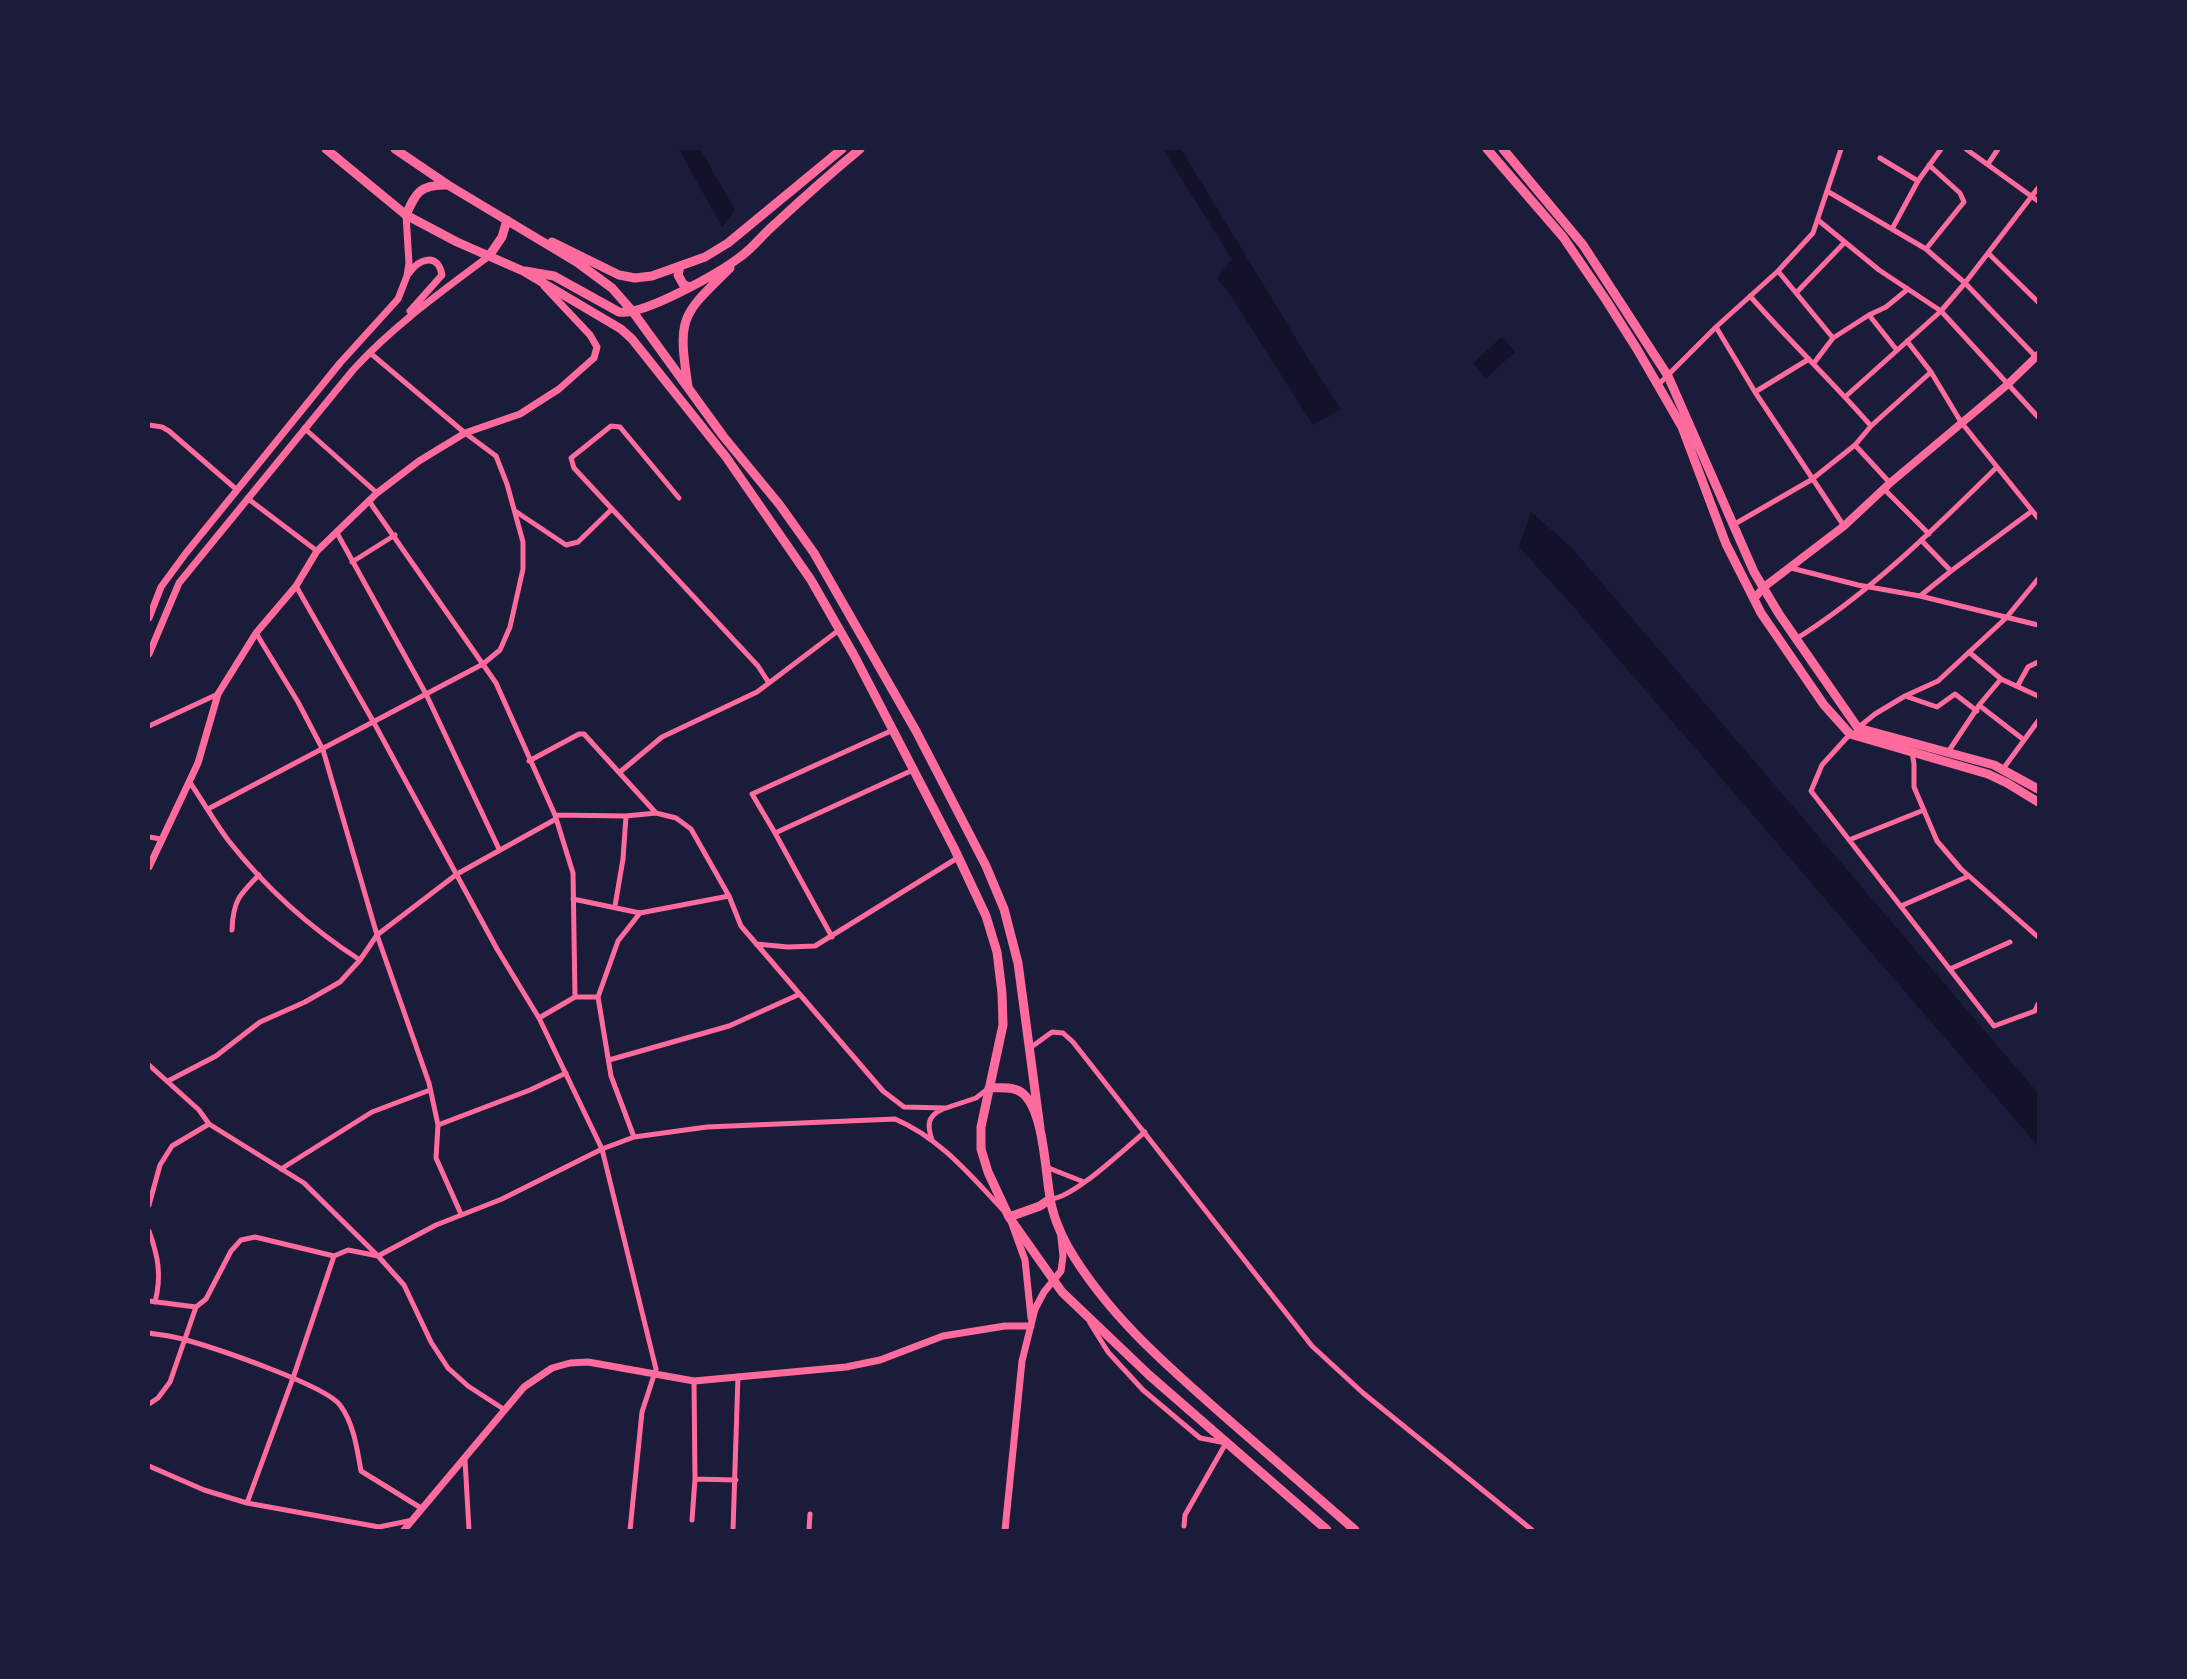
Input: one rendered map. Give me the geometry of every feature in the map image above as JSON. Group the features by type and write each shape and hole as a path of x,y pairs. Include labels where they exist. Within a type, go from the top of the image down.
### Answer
{"main road":[{"path":"326,149 406,215 523,271 614,324 632,339 726,457 811,580 893,730 959,857 986,916 997,952 1003,1025 981,1127 981,1149 1009,1217 1054,1283 1084,1313 1149,1375 1327,1530"},
{"path":"395,149 448,185 578,263 612,288 633,312 723,436 779,504 814,553 916,732 1004,908 1018,963 1050,1199 1066,1245 1090,1281 1130,1329 1172,1370 1355,1530"},
{"path":"531,234 571,249 619,275 644,277 705,257 728,243 842,149"},
{"path":"688,387 681,343 690,307 772,226 860,149"},
{"path":"1487,149 1563,237 1606,300 1682,427 1726,544 1761,613 1824,705 1850,734 1988,774 2038,803"},
{"path":"1505,149 1583,245 1668,376 1754,572 1796,639 1858,728 2003,769 2038,789"},
{"path":"406,215 413,199 425,187 448,185"},
{"path":"489,256 502,237 507,220"},
{"path":"523,271 554,276 614,311 624,313 633,312 689,287 742,257"},
{"path":"680,266 678,275 683,284 689,287"},
{"path":"1754,599 1764,587 1844,526 2037,356"},
{"path":"989,1088 1013,1088 1022,1092 1040,1128"},
{"path":"1009,1217 1040,1206 1050,1199"}],"street":[{"path":"1657,386 1813,233 1842,149"},
{"path":"1892,229 1918,181 1941,149"},
{"path":"1966,149 2038,201"},
{"path":"1988,164 1998,149"},
{"path":"1880,158 1918,181"},
{"path":"1926,249 1964,202 1960,194 1928,165"},
{"path":"1845,397 1941,311 2038,187"},
{"path":"1827,191 1926,249 1965,283 2037,356"},
{"path":"149,618 161,587 236,489 340,363 398,299 407,276 410,252 406,215"},
{"path":"1818,220 1879,270 1941,311 2038,417"},
{"path":"1796,293 1846,242"},
{"path":"1988,253 2038,302"},
{"path":"149,654 179,583 304,428 369,352 432,297 489,256"},
{"path":"396,327 442,275 438,263 424,259 415,265 407,276"},
{"path":"1777,271 1833,338"},
{"path":"149,867 198,763 218,694 256,633 296,586 317,551 377,493 419,461 465,433 520,414 559,389 594,358 597,346 590,335 539,280"},
{"path":"1755,391 1812,361 1833,338 1886,307 1908,289"},
{"path":"1750,296 1871,426"},
{"path":"1869,315 1896,349"},
{"path":"1716,327 1811,480 1844,526"},
{"path":"1907,341 1931,372 1961,422 2038,518"},
{"path":"208,809 483,664 500,650 510,626 523,569 523,542 508,484 496,456 369,352"},
{"path":"1733,525 1811,480 1855,445 1871,426 1931,372"},
{"path":"149,425 169,431 247,498 317,551"},
{"path":"679,498 620,427 611,426 571,458 574,468 758,666 769,683"},
{"path":"304,428 377,493"},
{"path":"1855,445 1929,534"},
{"path":"1796,639 1831,617 1922,541 1997,467"},
{"path":"369,501 483,664 506,704 556,817 573,873 575,997"},
{"path":"515,511 566,545 578,542 612,509"},
{"path":"1920,596 2032,511"},
{"path":"337,533 426,694 499,849"},
{"path":"352,562 395,535"},
{"path":"1922,541 1951,571"},
{"path":"1791,568 2038,625"},
{"path":"2038,579 2006,618 1938,681 1875,714 1850,734 1822,765 1811,791 1994,1026 2035,1011 2038,1004"},
{"path":"296,586 373,720 497,950 539,1018 602,1149 656,1369 642,1412 631,1530"},
{"path":"620,772 662,737 757,692 839,630"},
{"path":"256,633 298,702 323,750 377,936 430,1090 438,1125 436,1158 461,1214"},
{"path":"1969,652 2001,679 2038,696"},
{"path":"2018,685 2028,667 2038,662"},
{"path":"1948,752 2001,679"},
{"path":"149,726 218,694"},
{"path":"1905,696 1937,707 1955,694 2024,740"},
{"path":"2003,769 2038,721"},
{"path":"832,937 752,794 893,730"},
{"path":"530,761 579,734 584,734 656,813"},
{"path":"1912,752 1914,787 1937,841 1969,876 2038,937"},
{"path":"775,833 913,770"},
{"path":"189,781 227,838 259,875 330,941 360,960"},
{"path":"1849,840 1924,810"},
{"path":"168,1081 216,1056 260,1022 305,1002 340,982 377,936 457,874 556,817 656,813 676,818 691,829 729,896 741,926 883,1091 904,1107 946,1108"},
{"path":"615,906 624,859 626,816"},
{"path":"149,837 160,839"},
{"path":"756,943 788,947 815,946 959,857"},
{"path":"232,930 233,912 238,897 259,875"},
{"path":"1901,906 1969,876"},
{"path":"573,899 640,913 729,896"},
{"path":"634,1137 611,1076 598,997 618,941 640,913"},
{"path":"1950,969 2011,942"},
{"path":"608,1060 729,1026 800,994"},
{"path":"539,1018 575,997 598,997"},
{"path":"1030,1048 1052,1032 1063,1033 1087,1059 1312,1346 1363,1393 1532,1530"},
{"path":"149,1067 199,1110 209,1124 304,1184 404,1284 431,1342 448,1368 468,1386 505,1410"},
{"path":"438,1125 530,1090 566,1073"},
{"path":"932,1140 928,1126 935,1112 976,1098 989,1088"},
{"path":"281,1169 372,1112 430,1090"},
{"path":"895,1119 904,1107"},
{"path":"149,1404 158,1398 170,1382 196,1307 206,1298 231,1251 241,1240 255,1237 334,1256 348,1250 378,1256 461,1214 502,1199 602,1149 634,1137 707,1127 895,1119 914,1127 947,1152 1009,1217 1025,1260 1031,1326"},
{"path":"149,1205 160,1165 172,1146 209,1124"},
{"path":"1050,1199 1058,1199 1084,1182 1145,1132"},
{"path":"1046,1167 1084,1182"},
{"path":"1004,1530 1022,1361 1044,1292 1062,1271 1060,1228"},
{"path":"149,1231 160,1267 159,1285 152,1301 196,1307"},
{"path":"247,1503 334,1256"},
{"path":"1084,1313 1108,1352 1143,1390 1200,1438 1226,1443 1185,1515 1184,1525"},
{"path":"404,1530 524,1387 552,1368 588,1362 694,1381 846,1367 880,1360 943,1336 1005,1326 1031,1326"},
{"path":"149,1333 185,1339 316,1388 339,1403 349,1421 361,1471 421,1508"},
{"path":"733,1530 738,1376"},
{"path":"692,1520 695,1479 694,1381"},
{"path":"465,1460 469,1530"},
{"path":"149,1466 204,1490 247,1503 379,1527 412,1520"},
{"path":"695,1479 736,1480"},
{"path":"809,1530 810,1514"}],"shaded area":[{"path":"679,149 700,149 735,210 722,227"},
{"path":"1163,149 1181,149 1341,409 1313,425 1229,293 1217,279 1232,259"},
{"path":"1502,337 1515,352 1486,378 1473,363"},
{"path":"1531,512 1571,547 2038,1093 2038,1146 1519,547"}]}
